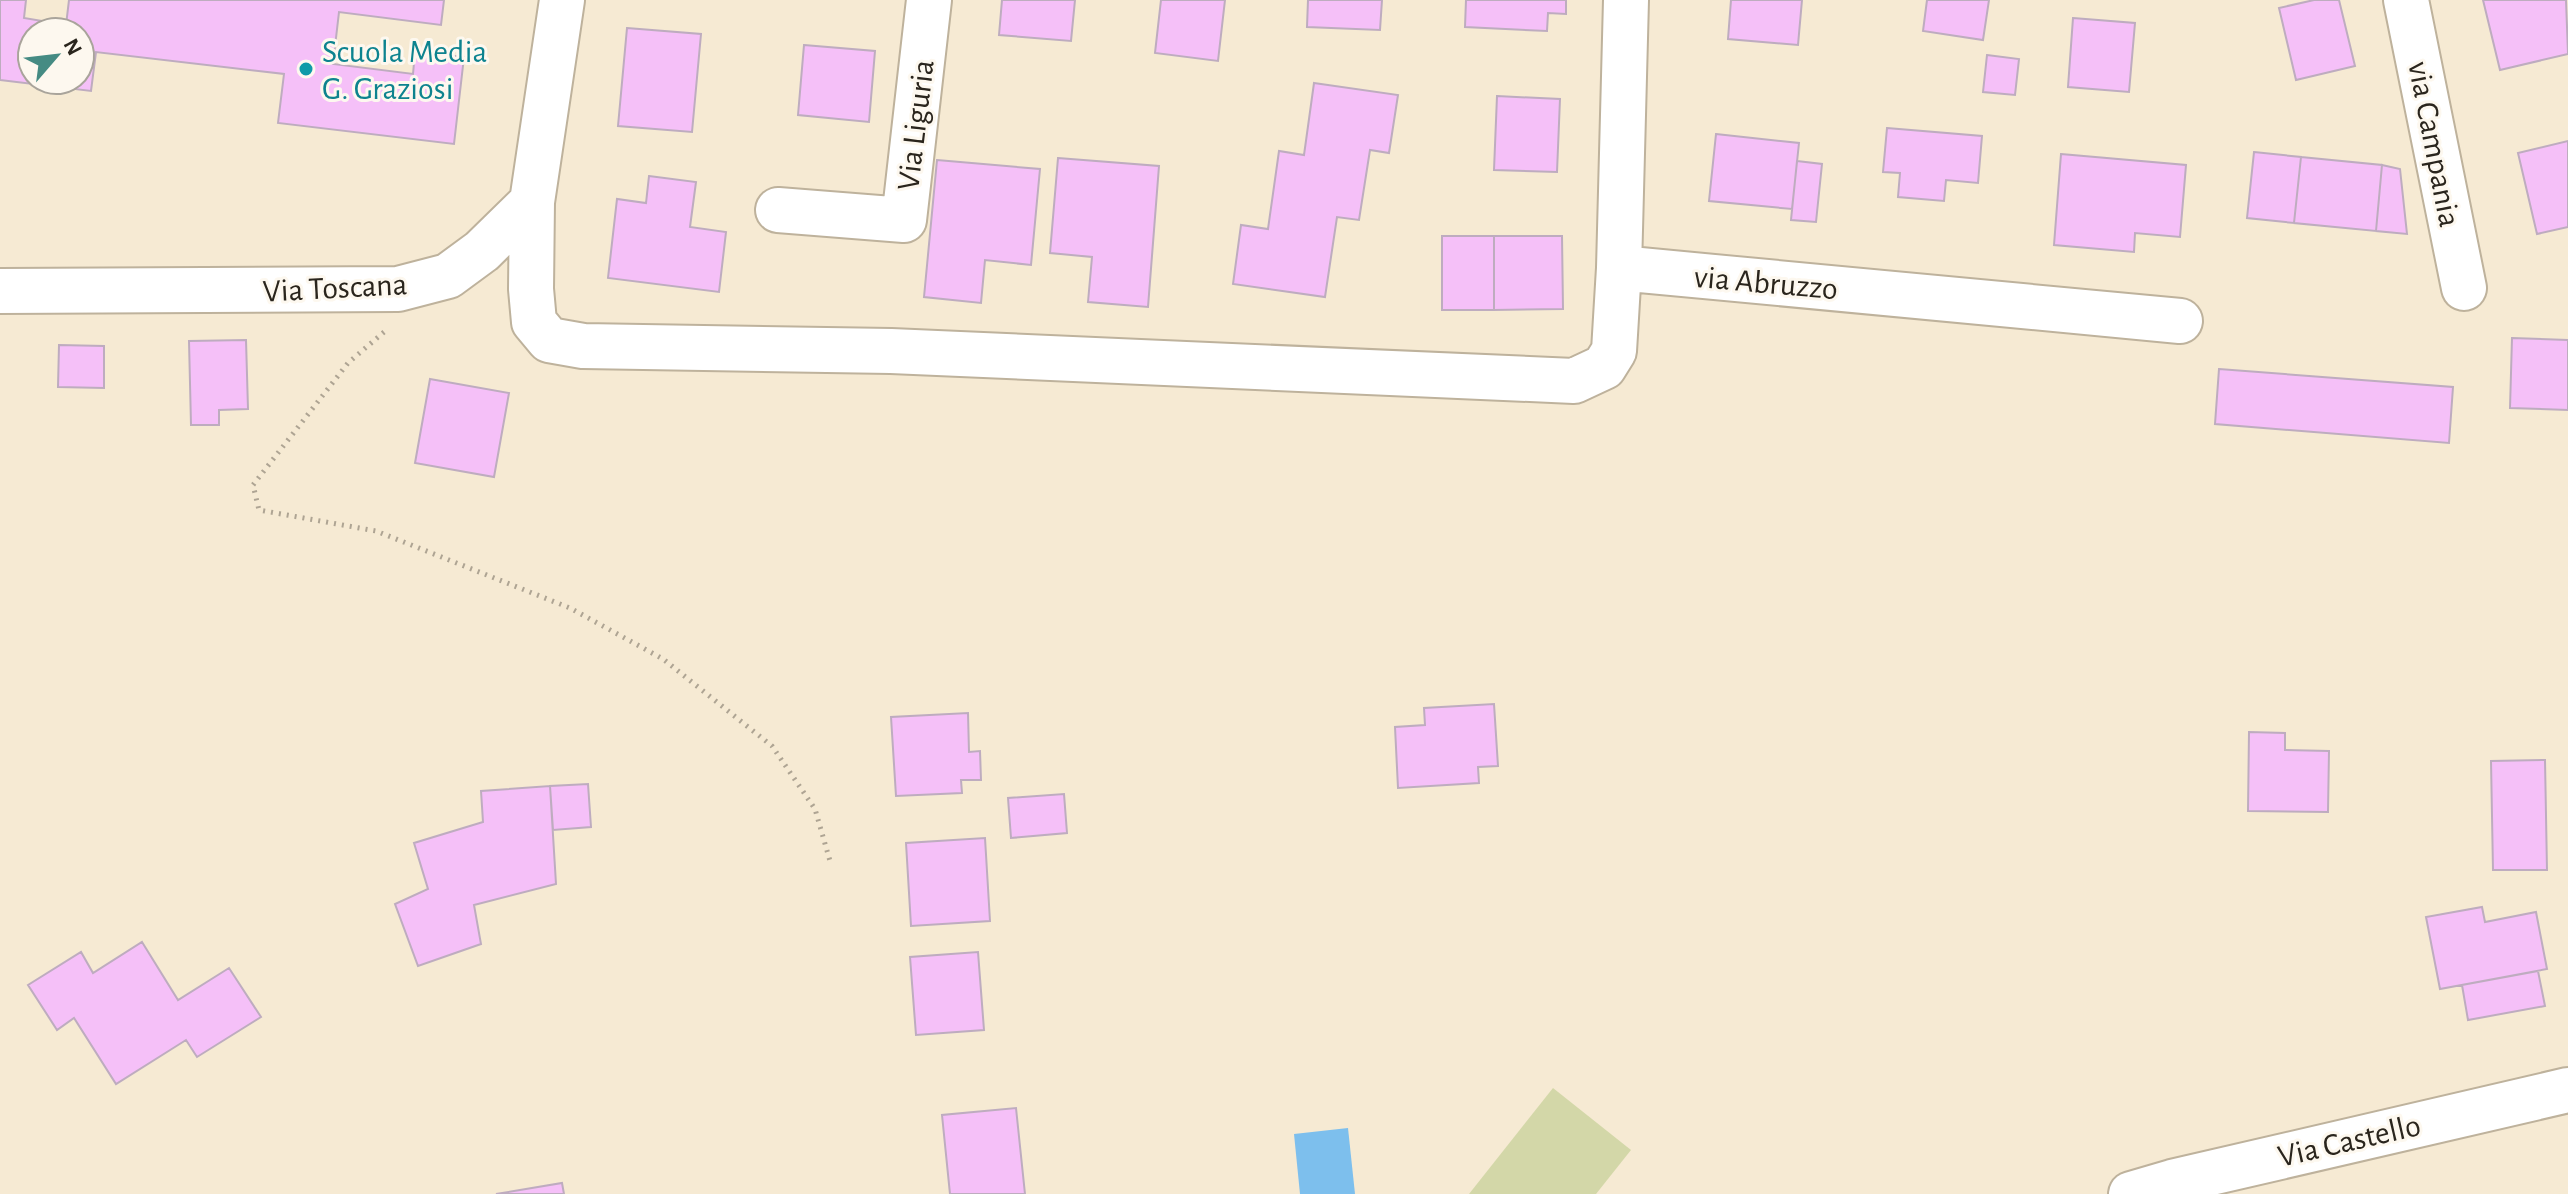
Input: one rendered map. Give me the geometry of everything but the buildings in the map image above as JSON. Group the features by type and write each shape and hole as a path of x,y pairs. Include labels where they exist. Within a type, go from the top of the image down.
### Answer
{"street":[{"path":"562,0 532,202 531,289 534,322 549,340 583,346 891,351 1574,381 1604,367 1614,351 1626,0"},
{"name":"Via Liguria","path":"778,210 904,220 929,0"},
{"name":"via Campania","path":"2406,0 2464,288"},
{"name":"Via Toscana","path":"0,291 398,289 448,276 482,251 532,202"},
{"name":"via Abruzzo","path":"1619,268 2180,321"},
{"name":"Via Castello","path":"2131,1194 2568,1090"}],"path":[{"path":"393,324 348,363 253,485 259,510 376,531 570,608 663,659 772,746 815,809 830,861"}],"green space":[{"path":"1553,1088 1631,1150 1596,1194 1469,1194"}],"water":[{"path":"1348,1128 1355,1194 1300,1194 1294,1134"}],"place":[{"name":"Scuola Media G. Graziosi","path":"306,69"}]}
